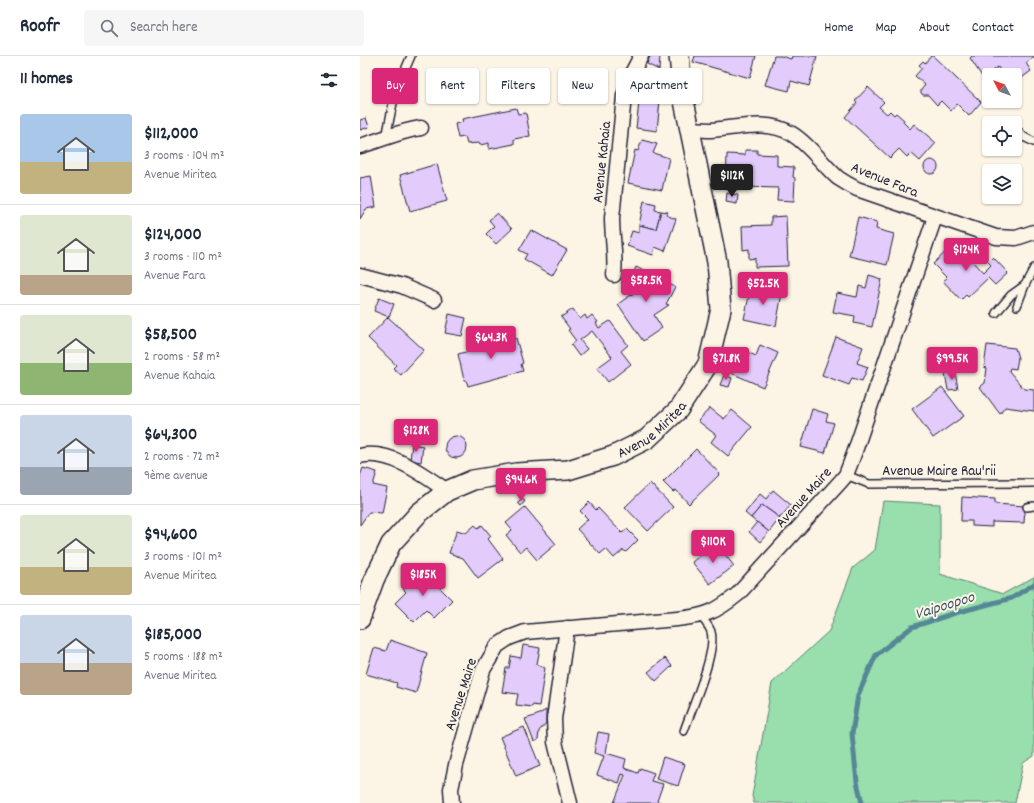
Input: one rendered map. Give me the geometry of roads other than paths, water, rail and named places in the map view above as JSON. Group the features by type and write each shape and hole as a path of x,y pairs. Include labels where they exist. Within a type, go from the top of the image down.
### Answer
{"main road":[{"name":"Avenue Miritea","path":"360,619 374,580 391,544 418,513 447,491 474,480 516,473 568,470 613,456 647,439 678,410 708,364 721,309 717,262 683,96 679,56"}],"street":[{"name":"Avenue Kahaia","path":"614,275 615,262 612,236 612,218 624,96 631,75 641,56"},
{"name":"Avenue Fara","path":"690,129 712,130 752,126 770,126 782,129 793,134 804,143 840,179 851,186 880,198 996,238 1016,238 1034,232"},
{"path":"360,146 409,130 421,128"},
{"name":"Avenue Maire","path":"452,803 451,789 462,742 482,674 496,646 509,638 525,632 701,616 720,608 738,594 801,527 846,475 935,217"},
{"path":"360,275 402,286 434,300"},
{"path":"360,456 368,454 384,456 408,466 447,491"},
{"path":"567,628 554,720 555,742 570,803"}],"lane":[{"path":"386,138 396,92 412,56"},
{"path":"1024,137 1034,142"},
{"path":"1017,306 1025,285 1034,268"},
{"path":"996,313 1011,295 1025,285"},
{"name":"Avenue Maire Rau'rii","path":"846,475 869,484 1034,483"},
{"path":"684,731 705,672 712,646 711,631 701,616"}],"waterway":[{"name":"Vaipoopoo","path":"862,803 857,782 852,734 858,695 876,655 912,627 955,613 1012,598 1034,584"}]}
